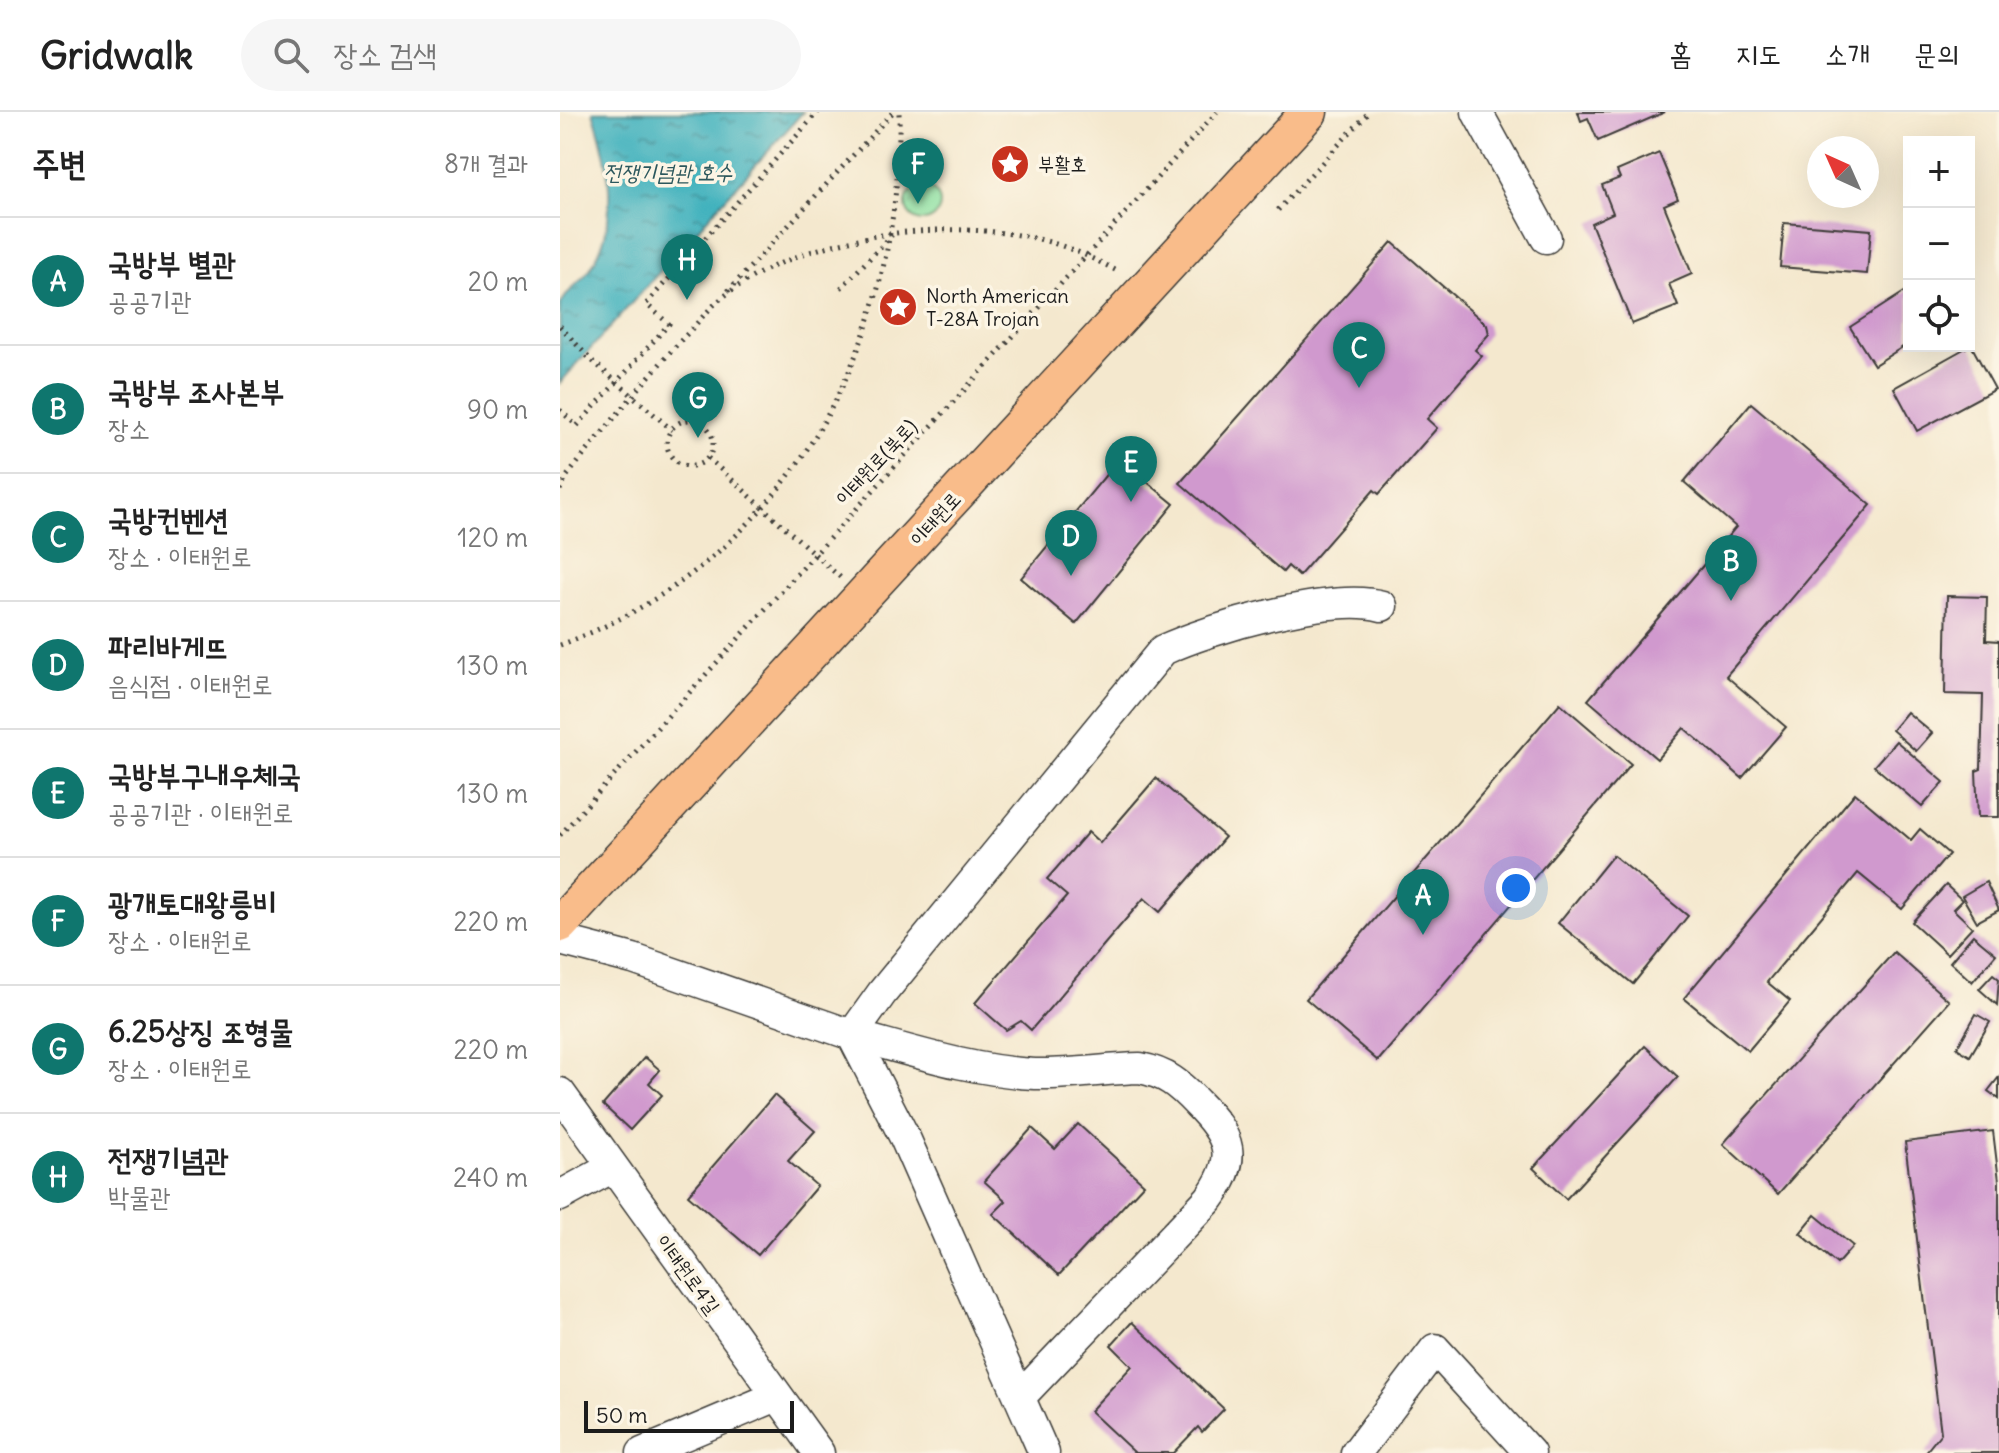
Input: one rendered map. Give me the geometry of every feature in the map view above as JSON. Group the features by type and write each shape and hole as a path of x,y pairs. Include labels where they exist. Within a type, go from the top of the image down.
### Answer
{"main road":[{"name":"이태원로","path":"560,924 1147,287 1296,117"}],"street":[{"path":"1477,112 1546,238"},
{"path":"852,1035 882,993 1163,650 1190,638 1315,607 1347,602 1382,606"},
{"path":"560,940 633,959 852,1035 966,1065 1037,1074 1140,1068 1172,1078 1215,1121 1225,1136 1227,1168 1209,1199 1021,1396"},
{"path":"852,1035 905,1138 1044,1453"},
{"name":"이태원로4길","path":"560,1093 611,1168 819,1453"},
{"path":"560,1196 611,1168"},
{"path":"1356,1453 1435,1349 1466,1387 1530,1453"},
{"path":"642,1453 777,1396"}],"path":[{"path":"560,410 577,426 618,383 669,324 646,304 818,112"},
{"path":"560,645 640,608 692,575 762,508 837,402 865,337 893,234 900,162 896,112"},
{"path":"560,484 631,395 896,112"},
{"name":"이태원로(북로)","path":"560,835 1217,112"},
{"path":"1278,210 1369,112"},
{"path":"722,297 777,264 851,240 966,229 1030,237 1086,254 1147,287"},
{"path":"841,288 893,234"},
{"path":"560,326 589,358 672,430"},
{"path":"680,423 701,423 710,430 713,440 708,458 697,465 679,463 668,448 672,430 680,423"},
{"path":"708,458 808,551"},
{"path":"560,490 567,476"}],"green space":[{"path":"923,187 935,192 940,204 935,216 923,221 911,216 906,204 911,192"}],"water":[{"name":"전쟁기념관 호수","path":"593,112 803,112 560,383 560,308 564,298 590,269 600,251 609,212 604,151"}],"building":[{"path":"1578,112 1665,112 1598,141 1588,118 1581,121"},
{"path":"1659,153 1678,199 1664,205 1692,274 1669,284 1678,306 1632,324 1591,223 1613,213 1602,185 1620,178 1617,171"},
{"path":"1784,223 1871,230 1867,274 1780,267"},
{"path":"1392,242 1487,325 1489,334 1475,350 1482,356 1427,419 1437,428 1379,494 1374,490 1299,576 1288,566 1283,572 1180,483"},
{"path":"1903,293 1903,347 1874,365 1850,327"},
{"path":"1958,352 1975,352 1995,389 1917,431 1894,388"},
{"path":"1751,403 1871,505 1726,676 1786,727 1742,778 1684,728 1657,759 1588,700 1736,527 1684,482"},
{"path":"1119,459 1174,504 1076,624 1021,578"},
{"path":"1947,596 1987,597 1986,640 1999,641 1999,817 1978,817 1976,771 1981,769 1983,695 1945,694"},
{"path":"1560,703 1631,764 1378,1061 1306,999"},
{"path":"1907,712 1932,733 1916,751 1892,730"},
{"path":"1896,741 1944,782 1922,807 1874,766"},
{"path":"1156,778 1225,837 1160,912 1144,898 1031,1030 1021,1021 1006,1030 975,1003 1067,896 1047,879 1088,832 1100,843"},
{"path":"1855,793 1911,840 1920,829 1949,854 1902,909 1858,873 1767,982 1790,1001 1748,1051 1684,998"},
{"path":"1613,855 1688,916 1633,984 1558,923"},
{"path":"1986,882 1999,910 1977,922 1962,896"},
{"path":"1946,885 1962,900 1953,909 1972,927 1947,954 1912,922"},
{"path":"1973,935 1996,954 1972,982 1950,962"},
{"path":"1894,952 1949,1001 1778,1194 1723,1144"},
{"path":"1993,974 1999,979 1997,1005 1979,989"},
{"path":"1976,1014 1990,1022 1970,1056 1957,1048"},
{"path":"1645,1046 1678,1077 1566,1199 1533,1168"},
{"path":"645,1057 660,1070 649,1083 662,1095 630,1130 603,1105"},
{"path":"1999,1077 1999,1099 1988,1091"},
{"path":"774,1095 815,1131 788,1161 817,1186 758,1255 688,1195"},
{"path":"1078,1124 1144,1184 1059,1275 993,1214 1006,1201 984,1181 1032,1128 1055,1149"},
{"path":"1993,1131 1999,1181 1999,1453 1925,1453 1941,1433 1905,1142"},
{"path":"1815,1215 1853,1246 1837,1264 1800,1233"},
{"path":"1132,1322 1224,1409 1202,1432 1198,1427 1173,1453 1135,1453 1090,1411 1132,1366 1111,1345"}],"place":[{"name":"부활호","path":"1010,164"},
{"name":"광개토대왕릉비","path":"918,204"},
{"name":"전쟁기념관","path":"687,300"},
{"name":"North American T-28A Trojan","path":"898,307"},
{"name":"국방컨벤션","path":"1359,388"},
{"name":"6.25상징 조형물","path":"698,438"},
{"name":"국방부구내우체국","path":"1131,502"},
{"name":"파리바게뜨","path":"1071,576"},
{"name":"국방부 조사본부","path":"1731,601"},
{"name":"국방부 별관","path":"1423,935"}]}
